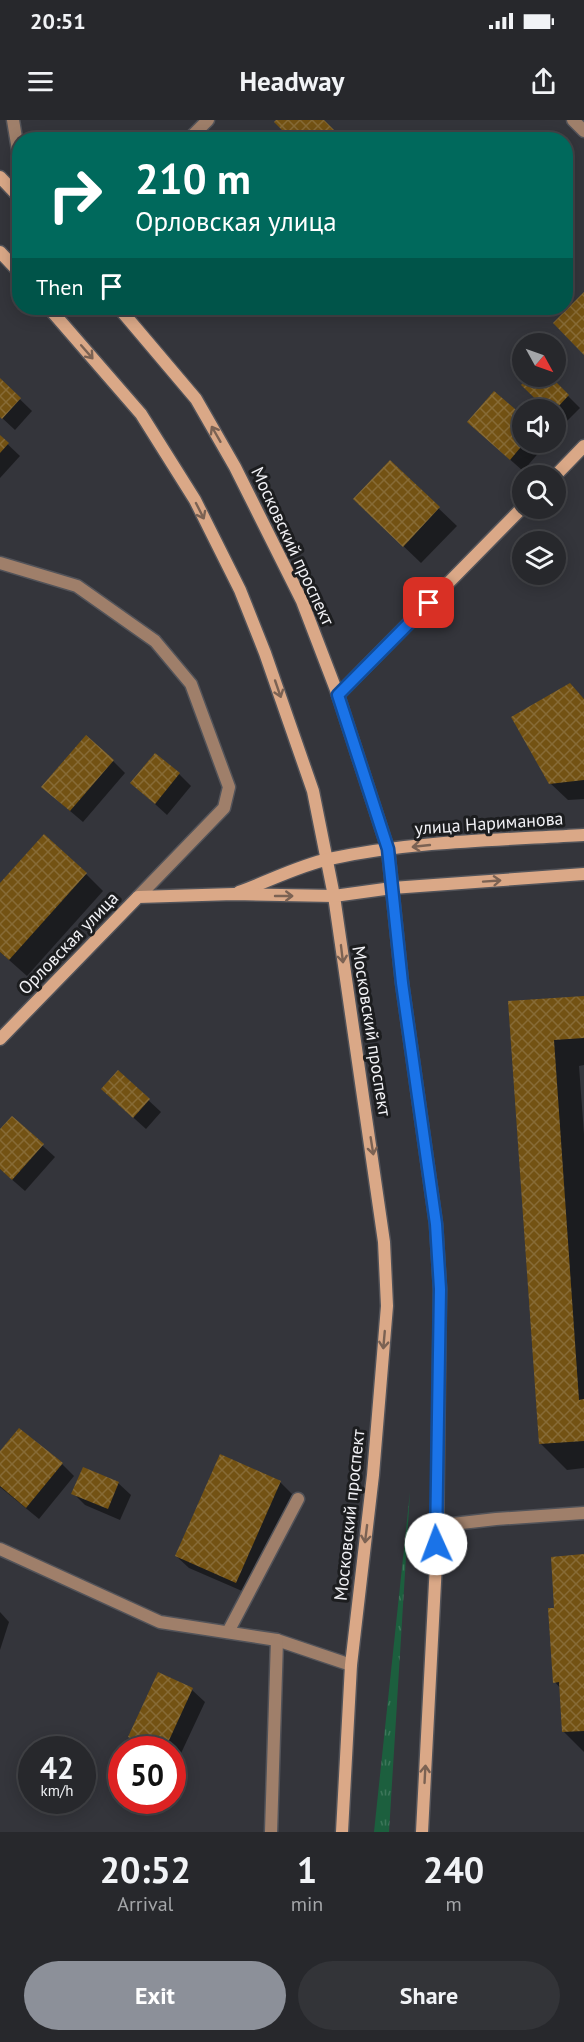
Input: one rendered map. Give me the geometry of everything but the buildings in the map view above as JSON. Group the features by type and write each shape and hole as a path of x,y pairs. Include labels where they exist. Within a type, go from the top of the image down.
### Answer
{"main road":[{"path":"0,177 12,190"},
{"path":"0,252 12,265"},
{"name":"Московский проспект","path":"55,315 141,414 195,500 235,580 266,653 313,791 334,896 384,1242 387,1306 373,1475 351,1665 342,1832"},
{"name":"Московский проспект","path":"125,315 196,399 235,467 302,601 338,695 388,849 402,983 436,1224 440,1289 436,1544 423,1832"},
{"path":"566,465 584,446"},
{"path":"338,695 512,518"},
{"name":"улица Нариманова","path":"234,894 326,860 388,849 584,835"},
{"path":"138,897 234,894 334,896 392,888 584,874"},
{"name":"Орловская улица","path":"0,1039 138,897"}],"street":[{"path":"196,132 208,120"},
{"path":"573,120 584,131"},
{"path":"0,563 77,586 155,641 191,684 229,787 224,808 138,897"},
{"path":"228,1632 298,1499"},
{"path":"435,1526 584,1513"},
{"path":"0,1549 160,1622 277,1640 351,1665"},
{"path":"271,1832 277,1640"}],"green space":[{"path":"410,1492 389,1832 374,1832"}],"route":[{"path":"429,603 338,695 388,849 402,983 436,1224 440,1289 436,1544"}]}
